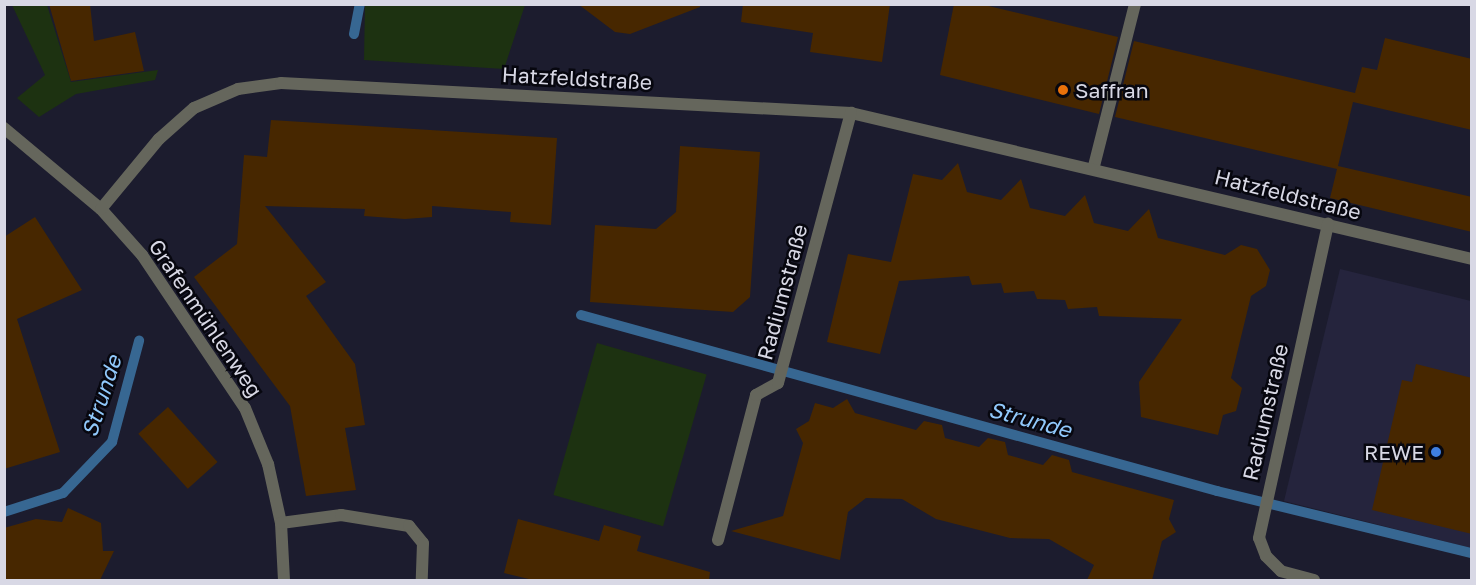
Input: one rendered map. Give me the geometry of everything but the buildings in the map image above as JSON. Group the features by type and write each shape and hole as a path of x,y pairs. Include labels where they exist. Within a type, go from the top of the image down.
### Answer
{"street":[{"path":"1094,166 1135,4"},
{"name":"Hatzfeldstraße","path":"101,209 177,121 218,96 258,84 851,113 1094,166 1472,259"},
{"name":"Radiumstraße","path":"718,540 756,395 778,383 851,113"},
{"name":"Grafenmühlenweg","path":"4,128 101,209 142,255 245,408 268,464 281,523 284,580"},
{"name":"Radiumstraße","path":"1314,580 1281,572 1266,556 1261,520 1328,223"},
{"path":"281,523 340,515 410,526 423,543 422,580"}],"shaded area":[{"path":"1340,269 1471,301 1471,548 1284,501"}],"green space":[{"path":"365,4 525,5 504,69 364,60"},
{"path":"12,5 47,5 71,82 158,70 155,80 76,94 39,117 17,98 45,75"},
{"path":"597,343 707,374 663,526 553,495"}],"waterway":[{"path":"354,34 360,4"},
{"name":"Strunde","path":"581,315 1217,491 1472,553"},
{"name":"Strunde","path":"4,512 63,493 112,442 139,341"}],"place":[{"name":"Saffran","path":"1063,90"},
{"name":"REWE","path":"1436,452"}]}
